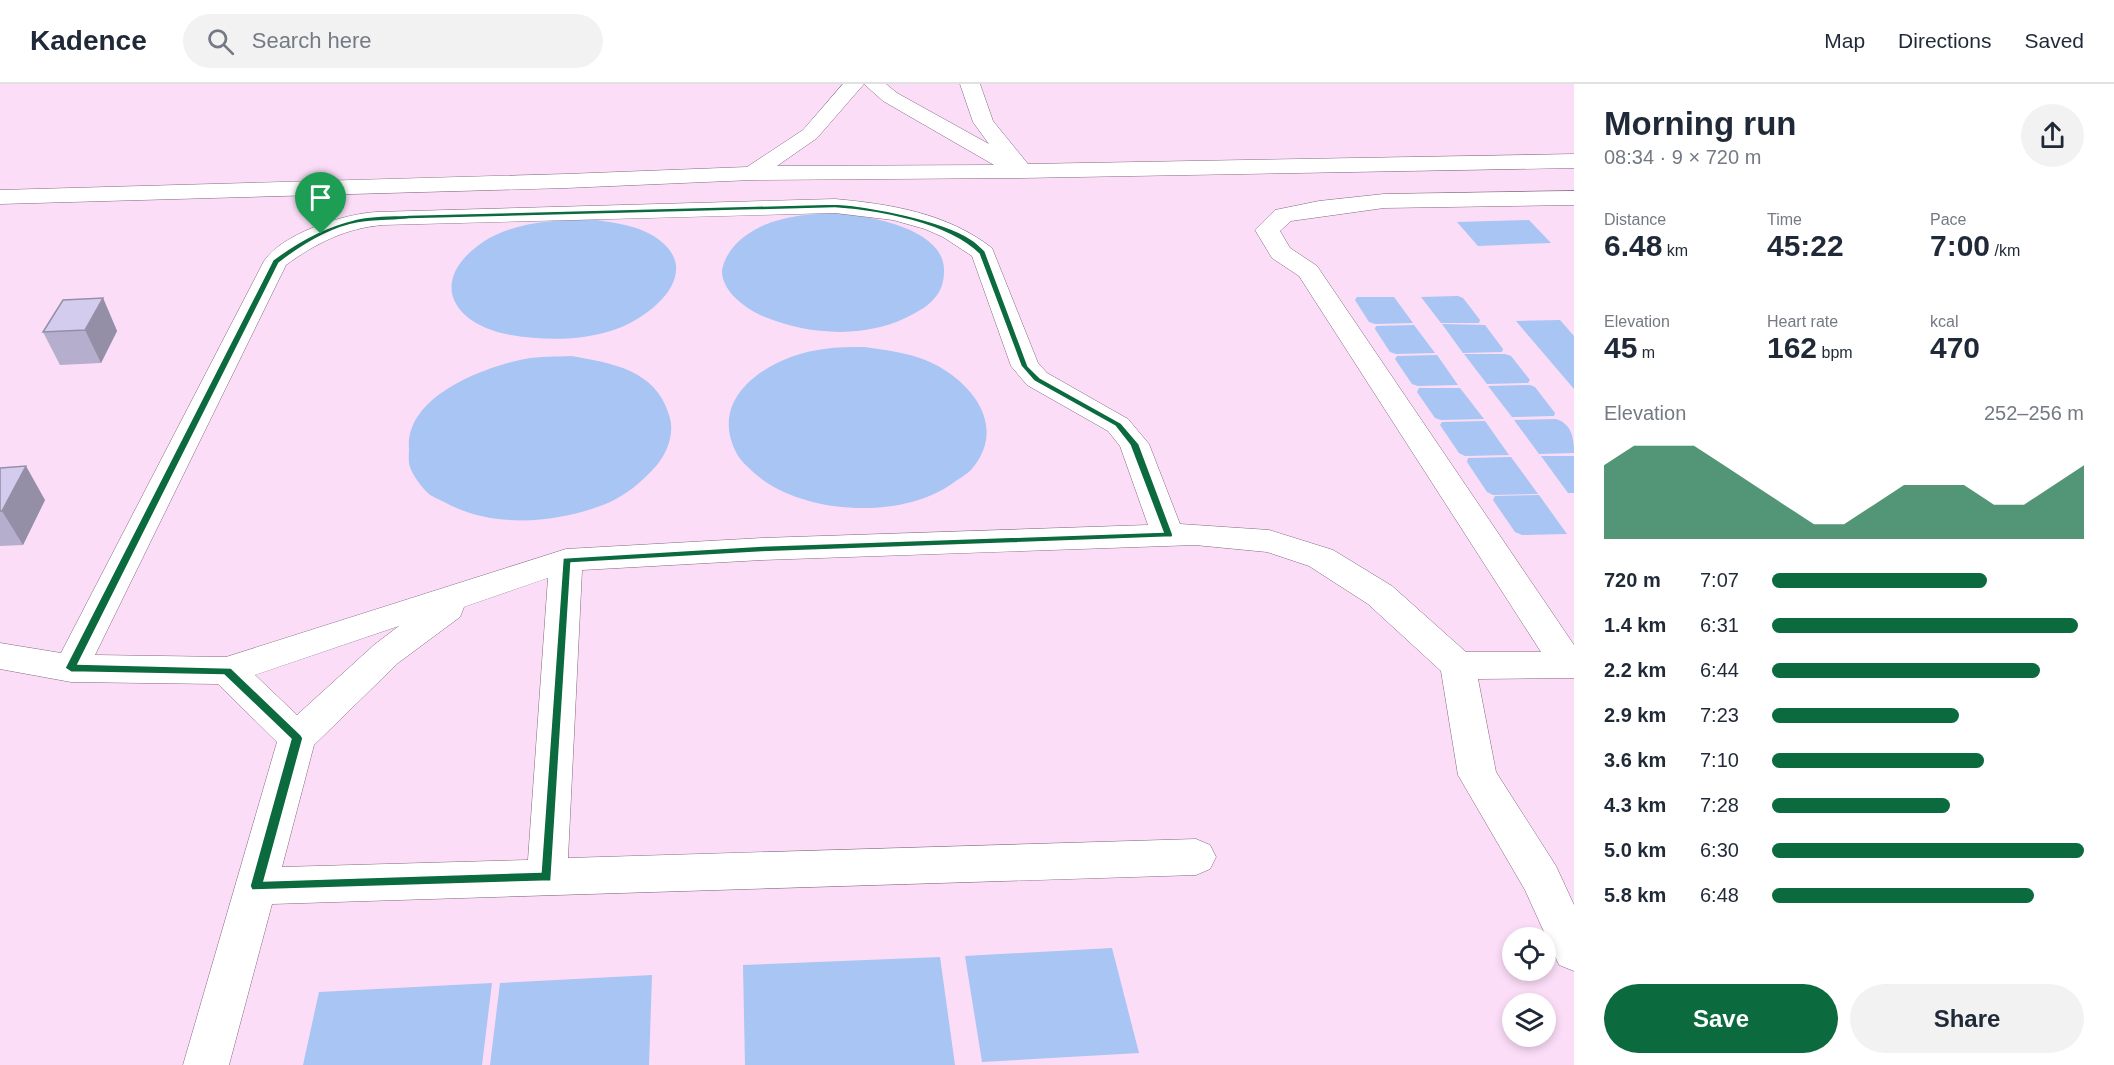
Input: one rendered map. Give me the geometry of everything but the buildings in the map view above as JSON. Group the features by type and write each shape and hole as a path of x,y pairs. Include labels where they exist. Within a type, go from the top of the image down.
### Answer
{"lane":[{"path":"752,173 810,134 854,84"},
{"path":"874,84 890,97 1022,171"},
{"path":"970,84 983,122 1022,171"},
{"path":"0,197 566,181 752,173 1022,171 1574,161"},
{"path":"1570,202 1384,201 1351,204 1282,215 1267,230 1281,253 1308,271 1571,666"},
{"path":"71,668 276,261 294,248 321,234 355,221 409,217 835,206 867,208 936,227 969,240 983,253 1025,366 1037,380 1118,424 1134,444 1168,535"},
{"path":"0,656 71,668 227,671 566,560 762,549 1195,534 1269,541 1321,558 1380,596 1458,665 1477,775 1541,879 1574,951"},
{"path":"547,877 566,560"},
{"path":"206,1065 297,738 386,654 467,594"},
{"path":"1458,665 1571,666"},
{"path":"227,671 297,738"},
{"path":"256,886 1196,857"}],"water":[{"path":"841,213 887,222 920,235 933,245 941,257 944,271 941,288 927,306 898,321 879,327 860,331 821,331 783,323 758,314 744,306 727,288 722,269 728,254 746,235 771,222 785,218"},
{"path":"589,219 620,224 650,234 667,247 675,260 676,274 671,287 661,300 634,321 619,328 579,338 552,339 511,335 491,330 474,322 462,311 454,299 452,286 455,272 465,257 483,242 508,230 534,223"},
{"path":"1529,220 1551,243 1478,246 1457,222"},
{"path":"1458,296 1463,298 1480,320 1479,323 1441,323 1421,297"},
{"path":"1357,297 1394,297 1413,323 1375,324 1369,322 1355,300"},
{"path":"1560,320 1574,336 1574,389 1516,321"},
{"path":"1442,324 1485,325 1503,349 1502,352 1463,353"},
{"path":"1414,325 1435,353 1396,354 1390,352 1375,329 1376,326"},
{"path":"865,347 925,360 943,369 968,389 977,401 986,427 986,441 981,456 971,470 931,495 879,508 850,508 795,497 772,486 752,471 738,456 729,433 730,414 737,396 749,382 766,369 804,353 834,348"},
{"path":"1464,354 1511,356 1530,380 1528,383 1487,384"},
{"path":"1437,355 1458,385 1418,386 1412,384 1395,359 1397,356"},
{"path":"571,356 602,362 630,371 643,378 663,400 671,421 671,435 661,460 645,477 611,502 564,516 543,519 522,520 482,516 462,510 426,491 411,470 409,449 411,430 420,414 433,399 469,377 508,363 536,357"},
{"path":"1530,385 1535,387 1555,413 1554,416 1512,417 1488,386"},
{"path":"1419,388 1460,388 1484,419 1441,420 1435,418 1417,392"},
{"path":"1556,419 1569,428 1573,437 1574,453 1539,454 1514,420"},
{"path":"1485,421 1509,455 1465,456 1459,453 1440,425 1442,422"},
{"path":"1541,456 1574,456 1574,493 1568,493"},
{"path":"1511,457 1538,494 1493,495 1487,492 1467,462 1468,458"},
{"path":"1539,495 1567,534 1522,535 1515,532 1493,500 1495,496"},
{"path":"1112,948 1139,1053 982,1062 965,956"},
{"path":"940,957 955,1065 745,1065 743,965"},
{"path":"652,975 649,1065 490,1065 500,983"},
{"path":"492,983 482,1065 303,1065 319,992"}],"route":[{"path":"835,206 867,208 936,227 969,240 983,253 1025,366 1037,380 1118,424 1134,444 1168,535 762,549 566,560 547,877 256,886 297,738 227,671 71,668 276,261 294,248 321,234 355,221 409,217 835,206"}]}
